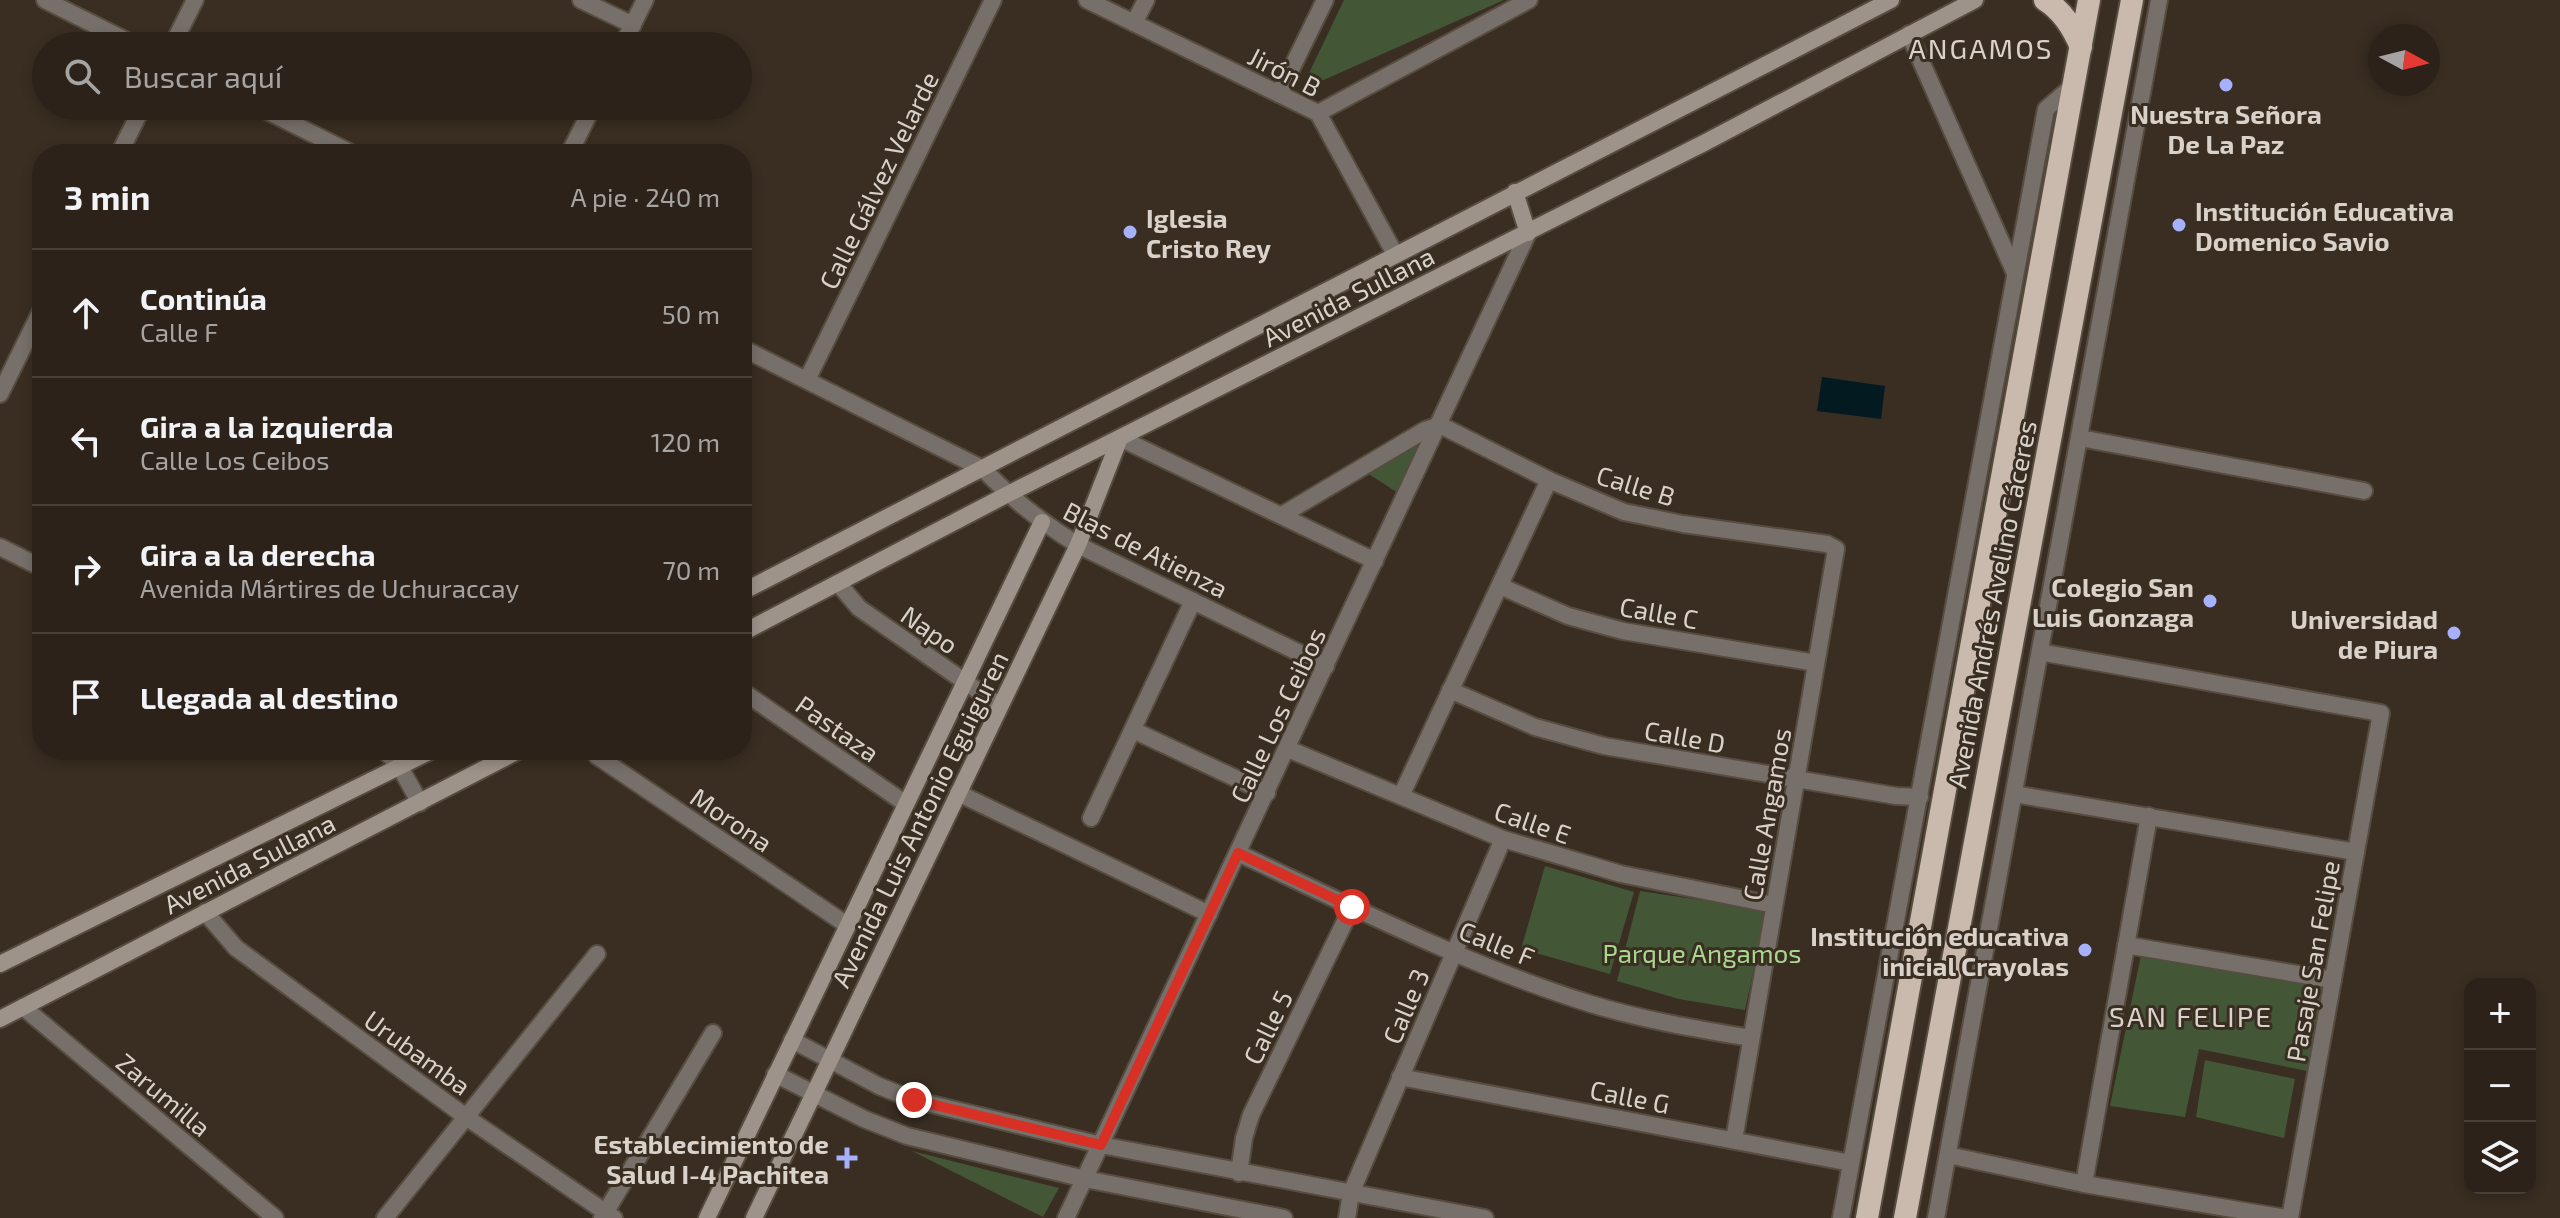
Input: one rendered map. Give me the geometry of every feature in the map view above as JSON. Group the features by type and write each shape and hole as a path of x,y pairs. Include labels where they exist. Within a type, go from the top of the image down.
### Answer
{"highway":[{"path":"2045,0 2063,15 2081,47"},
{"name":"Avenida Andrés Avelino Cáceres","path":"1867,1218 2089,0"},
{"name":"Avenida Andrés Avelino Cáceres","path":"1905,1218 2132,0"}],"main road":[{"name":"Avenida Sullana","path":"752,587 1891,0"},
{"name":"Avenida Sullana","path":"752,628 1008,494 1528,233 1975,0"},
{"path":"1515,192 1528,233"},
{"name":"Avenida Luis Antonio Eguiguren","path":"754,1218 1078,545 1120,438"},
{"name":"Avenida Luis Antonio Eguiguren","path":"707,1218 1042,522"},
{"name":"Avenida Sullana","path":"0,964 414,760"},
{"name":"Avenida Sullana","path":"0,1019 501,760"}],"street":[{"path":"45,0 109,32"},
{"path":"179,32 195,0"},
{"path":"581,0 633,25"},
{"path":"629,32 645,0"},
{"name":"Calle Gálvez Velarde","path":"807,380 993,0"},
{"name":"Jirón B","path":"1087,0 1318,113 1395,254"},
{"path":"1134,23 1146,0"},
{"path":"1279,94 1325,0"},
{"path":"1318,113 1529,0"},
{"path":"1936,1218 2159,0"},
{"path":"1909,34 2015,273"},
{"name":"Avenida Andrés Avelino Cáceres","path":"1841,1218 2046,109 2074,85"},
{"path":"124,144 136,120"},
{"path":"285,120 333,144"},
{"path":"574,144 586,120"},
{"name":"Calle Los Ceibos","path":"1066,1218 1528,233"},
{"path":"0,394 32,329"},
{"name":"Blas de Atienza","path":"752,353 983,469 1042,522 1078,545 1326,666"},
{"path":"1282,515 1425,430 1440,425"},
{"name":"Calle B","path":"1440,425 1549,480 1624,512 1832,545"},
{"path":"1120,438 1375,561"},
{"path":"2080,438 2364,491"},
{"path":"1401,796 1549,480"},
{"name":"Calle Angamos","path":"1734,1140 1836,549 1832,545"},
{"path":"0,547 32,563"},
{"name":"Napo","path":"838,583 859,608 1000,706"},
{"name":"Calle C","path":"1500,586 1568,616 1623,631 1816,663"},
{"path":"1091,818 1193,601"},
{"name":"Pasaje San Felipe","path":"2040,652 2381,713 2288,1218"},
{"name":"Calle D","path":"1450,690 1524,723 1580,740 1896,796 1920,797"},
{"name":"Pastaza","path":"752,698 906,804"},
{"path":"1133,730 1267,793"},
{"name":"Calle E","path":"1288,749 1503,839 1621,874 1774,905"},
{"path":"393,760 420,803"},
{"name":"Morona","path":"603,760 847,925"},
{"path":"958,793 1209,914"},
{"path":"2014,794 2356,852"},
{"path":"2084,1184 2149,816"},
{"name":"Calle 3","path":"1347,1218 1351,1193 1503,839"},
{"name":"Calle F","path":"1238,853 1454,952 1591,1004 1662,1022 1751,1038"},
{"name":"Calle 5","path":"1239,1173 1251,1115 1352,907"},
{"name":"Urubamba","path":"205,912 236,948 607,1216"},
{"path":"2126,945 2333,980"},
{"path":"385,1218 597,954"},
{"name":"Zarumilla","path":"23,1007 275,1218"},
{"path":"607,1216 713,1033"},
{"path":"792,1040 879,1086 914,1100 1101,1145 1485,1218"},
{"path":"775,1074 864,1119 907,1136 1085,1179 1284,1218"},
{"name":"Calle G","path":"1400,1077 1851,1163"},
{"path":"1948,1155 2084,1184 2288,1218"}],"green space":[{"path":"1344,0 1504,0 1301,90"},
{"path":"1440,425 1406,498 1367,473"},
{"path":"1545,866 1634,892 1610,974 1521,949"},
{"name":"Parque Angamos","path":"1640,891 1766,910 1745,1010 1679,999 1617,981"},
{"path":"2141,955 2331,988 2317,1073 2199,1049 2185,1117 2110,1106"},
{"path":"2205,1060 2295,1079 2284,1138 2196,1117"},
{"path":"912,1151 1059,1188 1043,1217"}],"water":[{"path":"1822,377 1885,386 1881,419 1817,411"}],"place":[{"name":"Nuestra Señora De La Paz","path":"2226,85"},
{"name":"Institución Educativa Domenico Savio","path":"2179,225"},
{"name":"Iglesia Cristo Rey","path":"1130,232"},
{"name":"Colegio San Luis Gonzaga","path":"2210,601"},
{"name":"Universidad de Piura","path":"2454,633"},
{"name":"Institución educativa inicial Crayolas","path":"2085,950"},
{"name":"Establecimiento de Salud I-4 Pachitea","path":"847,1158"}],"district":[{"name":"ANGAMOS","path":"1981,48"},
{"name":"SAN FELIPE","path":"2191,1016"}],"route":[{"path":"914,1100 1101,1145 1238,853 1352,907"}]}
